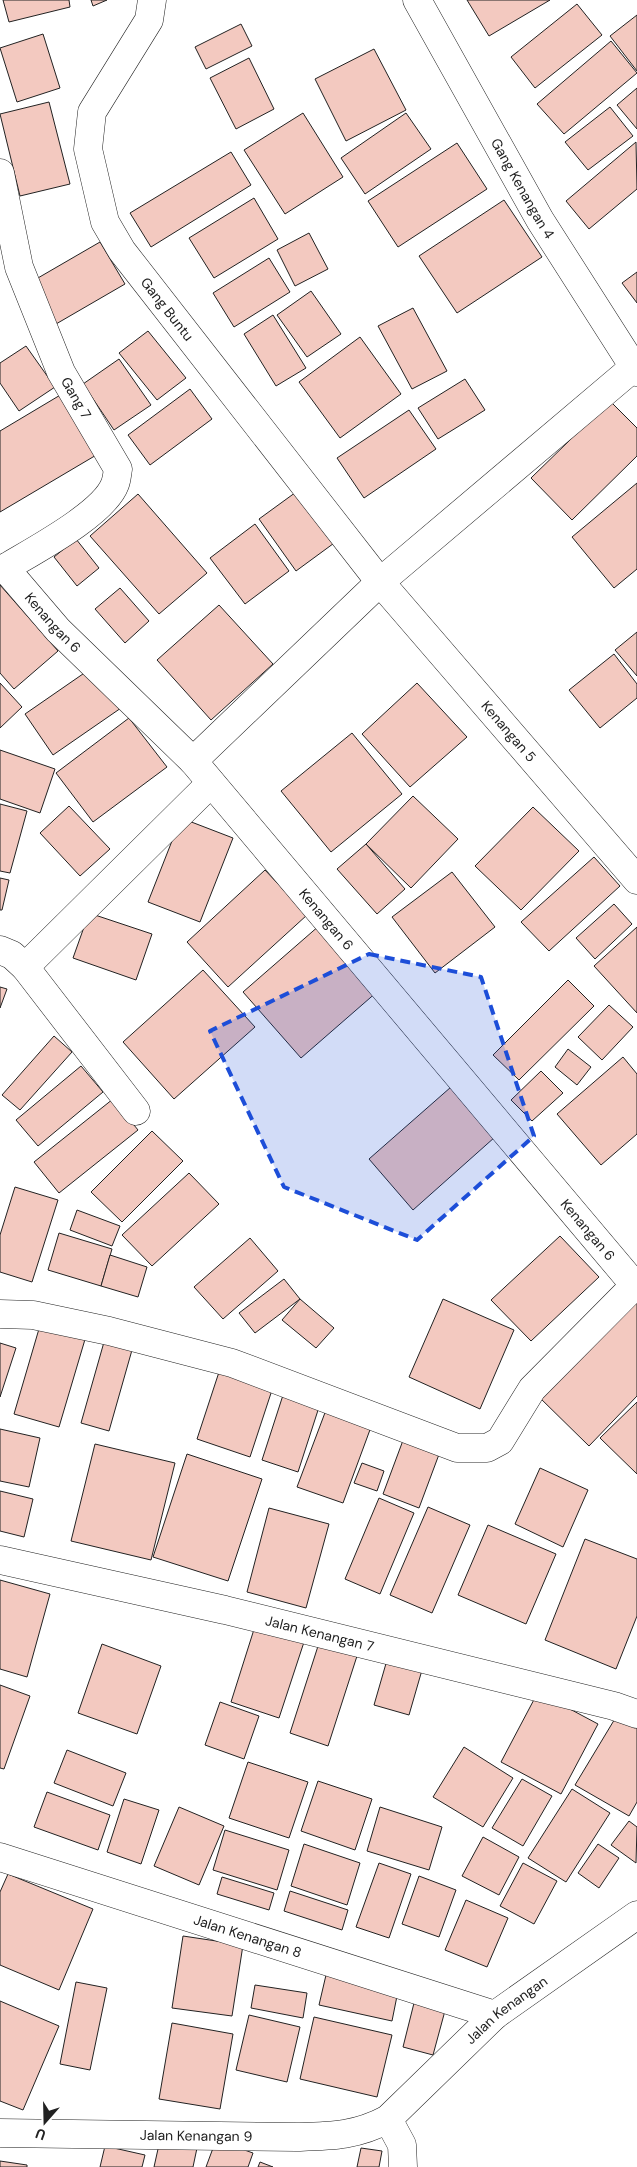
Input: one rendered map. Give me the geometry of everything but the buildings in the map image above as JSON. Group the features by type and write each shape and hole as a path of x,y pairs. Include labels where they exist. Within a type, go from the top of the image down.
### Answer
{"street":[{"name":"Gang Buntu","path":"152,0 149,20 92,112 88,149 106,222 122,251 380,582"},
{"name":"Gang Kenangan 4","path":"417,0 540,220 635,370"},
{"name":"Gang 7","path":"0,173 19,267 61,372 118,469 115,485 102,504 62,534 2,569"},
{"path":"193,761 380,582 635,370"},
{"name":"Kenangan 6","path":"2,569 58,630 193,761 636,1286"},
{"name":"Kenangan 5","path":"380,582 637,880"},
{"path":"25,968 211,783"},
{"path":"0,950 12,956 25,968 136,1111"},
{"path":"0,1314 33,1315 109,1331 232,1363 456,1448 486,1448 500,1441 532,1389 636,1286"},
{"name":"Jalan Kenangan 7","path":"0,1560 225,1610 614,1706 637,1714"},
{"name":"Jalan Kenangan 8","path":"0,1857 495,2015"},
{"name":"Jalan Kenangan","path":"388,2119 495,2015 637,1915"},
{"path":"388,2119 402,2145 403,2167"},
{"name":"Jalan Kenangan 9","path":"0,2133 343,2136 368,2130 388,2119"}],"highlighted area":[{"path":"369,954 481,977 534,1136 417,1240 284,1187 210,1031"}]}
